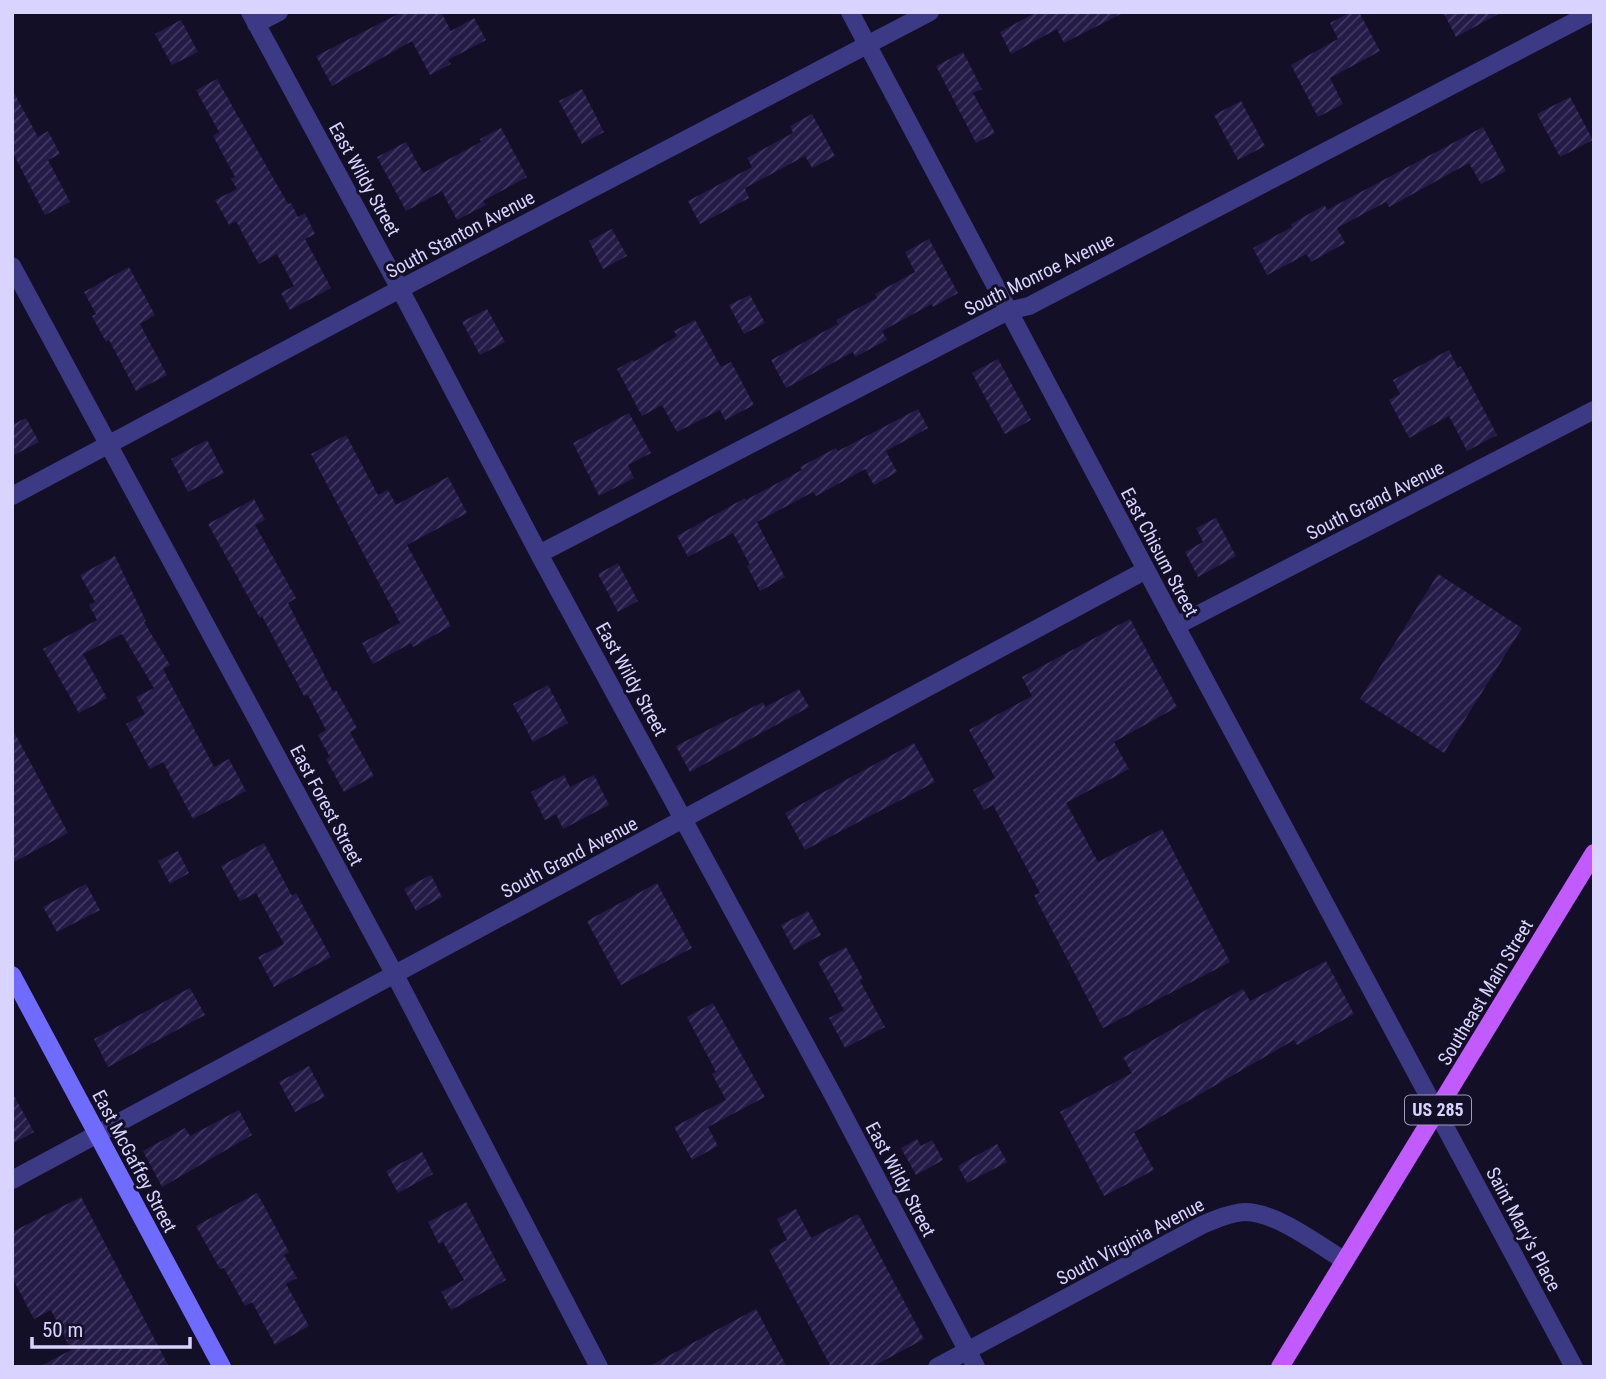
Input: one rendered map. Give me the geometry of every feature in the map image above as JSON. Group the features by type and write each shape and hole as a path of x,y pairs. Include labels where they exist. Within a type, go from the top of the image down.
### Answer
{"main road":[{"name":"Southeast Main Street","path":"1280,1367 1594,853"},
{"name":"East McGaffey Street","path":"12,975 222,1367"}],"street":[{"path":"253,18 279,12"},
{"name":"East Chisum Street","path":"850,12 1175,626 1438,1110"},
{"name":"South Stanton Avenue","path":"12,496 400,289 930,12"},
{"name":"South Monroe Avenue","path":"539,554 1008,311 1029,306 1593,12"},
{"name":"East Wildy Street","path":"253,18 400,289 539,554 840,1107 972,1359"},
{"name":"East Forest Street","path":"12,266 395,975 598,1367"},
{"name":"South Grand Avenue","path":"1175,626 1594,410"},
{"name":"South Grand Avenue","path":"12,1180 1146,570"},
{"name":"Saint Mary's Place","path":"1438,1110 1574,1367"},
{"name":"South Virginia Avenue","path":"937,1367 972,1359 1191,1231 1228,1214 1247,1212 1278,1221 1345,1261"}],"building":[{"path":"402,12 441,12 451,31 474,18 486,40 448,60 451,64 430,75 412,41 332,86 316,56"},
{"path":"1037,12 1125,12 1064,43 1057,29 1011,54 1000,32"},
{"path":"1351,12 1359,12 1380,51 1330,78 1343,104 1318,117 1291,65 1338,39 1330,23"},
{"path":"1443,12 1502,12 1456,37"},
{"path":"181,20 198,52 172,65 155,34"},
{"path":"963,52 982,89 973,93 995,133 976,143 936,66"},
{"path":"217,79 288,204 291,203 298,217 305,213 315,234 305,239 331,288 290,310 281,293 294,286 277,254 259,264 236,221 229,225 215,200 237,189 231,179 235,177 213,136 219,132 196,90"},
{"path":"12,89 38,137 48,131 60,154 48,160 70,202 45,215 12,151"},
{"path":"582,89 604,132 582,144 559,101"},
{"path":"1570,97 1593,140 1560,157 1537,114"},
{"path":"1241,101 1265,146 1238,160 1214,115"},
{"path":"812,114 835,156 812,168 805,156 745,188 749,198 700,224 688,201 752,167 747,158 793,133 790,126"},
{"path":"1483,127 1506,171 1481,184 1469,163 1389,207 1386,202 1337,228 1345,243 1311,262 1307,254 1267,275 1253,248 1325,205 1327,210"},
{"path":"501,128 527,177 483,201 486,205 457,220 442,191 406,211 377,157 406,142 423,173 481,142 480,139"},
{"path":"612,229 627,256 603,269 589,241"},
{"path":"929,239 958,293 882,331 887,340 855,357 853,352 786,388 771,360 838,324 836,320 877,298 875,294 915,272 905,252"},
{"path":"129,267 155,315 140,324 167,375 136,391 109,340 106,342 92,316 96,314 84,292"},
{"path":"750,295 765,323 744,334 729,305"},
{"path":"487,309 505,342 480,355 462,322"},
{"path":"695,320 721,367 731,362 754,405 725,420 720,410 677,432 662,405 642,416 617,369 677,336 674,331"},
{"path":"1449,350 1458,368 1461,366 1497,435 1467,451 1449,416 1409,438 1389,400 1400,394 1393,380"},
{"path":"998,359 1031,420 1005,434 972,373"},
{"path":"918,409 928,428 886,451 897,472 874,485 865,469 816,496 813,492 757,522 785,577 760,591 733,533 688,557 677,536 802,470 800,467 836,448 838,451"},
{"path":"629,413 651,453 628,465 634,478 599,496 573,443"},
{"path":"26,418 39,442 12,456 12,425"},
{"path":"346,435 378,495 388,490 396,505 448,477 467,513 407,545 451,626 413,647 411,643 373,664 362,643 400,623 311,454"},
{"path":"207,440 224,473 188,492 171,459"},
{"path":"254,499 265,520 255,525 296,598 288,603 333,692 336,690 357,728 350,732 374,776 344,792 326,759 330,757 318,735 326,730 308,695 304,696 262,616 260,618 208,524"},
{"path":"1216,518 1236,556 1198,577 1185,552 1203,542 1196,528"},
{"path":"115,556 146,621 144,622 170,665 163,669 214,767 229,759 246,791 193,819 163,762 150,769 126,724 145,714 136,697 154,688 122,634 83,654 107,698 79,713 43,649 97,620 89,605 95,602 80,575"},
{"path":"618,563 638,601 618,612 598,574"},
{"path":"1438,574 1522,628 1444,753 1360,699"},
{"path":"1130,619 1177,707 1114,742 1129,769 1066,803 1098,862 1162,829 1230,962 1103,1028 1034,895 1040,893 993,805 984,810 973,790 995,778 969,730 1032,696 1022,677"},
{"path":"548,685 568,723 533,742 513,704"},
{"path":"799,689 809,707 690,772 676,746 763,702 765,707"},
{"path":"12,728 68,833 12,863"},
{"path":"914,743 935,782 805,850 785,813"},
{"path":"564,775 570,787 594,775 609,805 563,829 556,814 545,820 531,792"},
{"path":"264,843 292,896 296,893 331,957 274,987 258,957 284,944 256,893 240,901 221,866"},
{"path":"178,851 189,873 170,884 158,861"},
{"path":"431,875 442,897 416,911 404,889"},
{"path":"657,883 692,948 621,985 587,921"},
{"path":"86,884 100,910 57,932 43,907"},
{"path":"808,911 821,935 794,950 781,925"},
{"path":"846,947 863,979 860,981 885,1027 845,1048 829,1018 844,1010 818,962"},
{"path":"1326,961 1354,1014 1297,1045 1294,1040 1134,1132 1154,1170 1104,1196 1060,1112 1132,1073 1123,1057 1243,989 1250,1001"},
{"path":"190,988 205,1015 108,1067 94,1039"},
{"path":"713,1003 765,1097 708,1127 718,1146 692,1160 674,1127 726,1100 712,1074 716,1072 687,1017"},
{"path":"309,1066 325,1097 295,1112 279,1082"},
{"path":"12,1092 34,1132 12,1144"},
{"path":"239,1110 252,1135 162,1187 143,1151 185,1128 190,1136"},
{"path":"917,1139 921,1146 932,1140 943,1160 916,1175 901,1148"},
{"path":"997,1144 1007,1162 967,1183 958,1166"},
{"path":"422,1152 433,1174 398,1193 386,1171"},
{"path":"257,1193 289,1252 284,1255 297,1278 286,1284 309,1326 275,1345 252,1302 245,1306 196,1226"},
{"path":"81,1197 169,1367 39,1367 71,1350 51,1310 34,1319 12,1277 12,1232"},
{"path":"466,1202 506,1280 451,1310 441,1292 464,1280 443,1242 439,1244 428,1222"},
{"path":"796,1209 811,1238 858,1214 924,1339 872,1367 831,1367 769,1250 787,1240 777,1219"},
{"path":"756,1309 787,1367 648,1367"}]}
